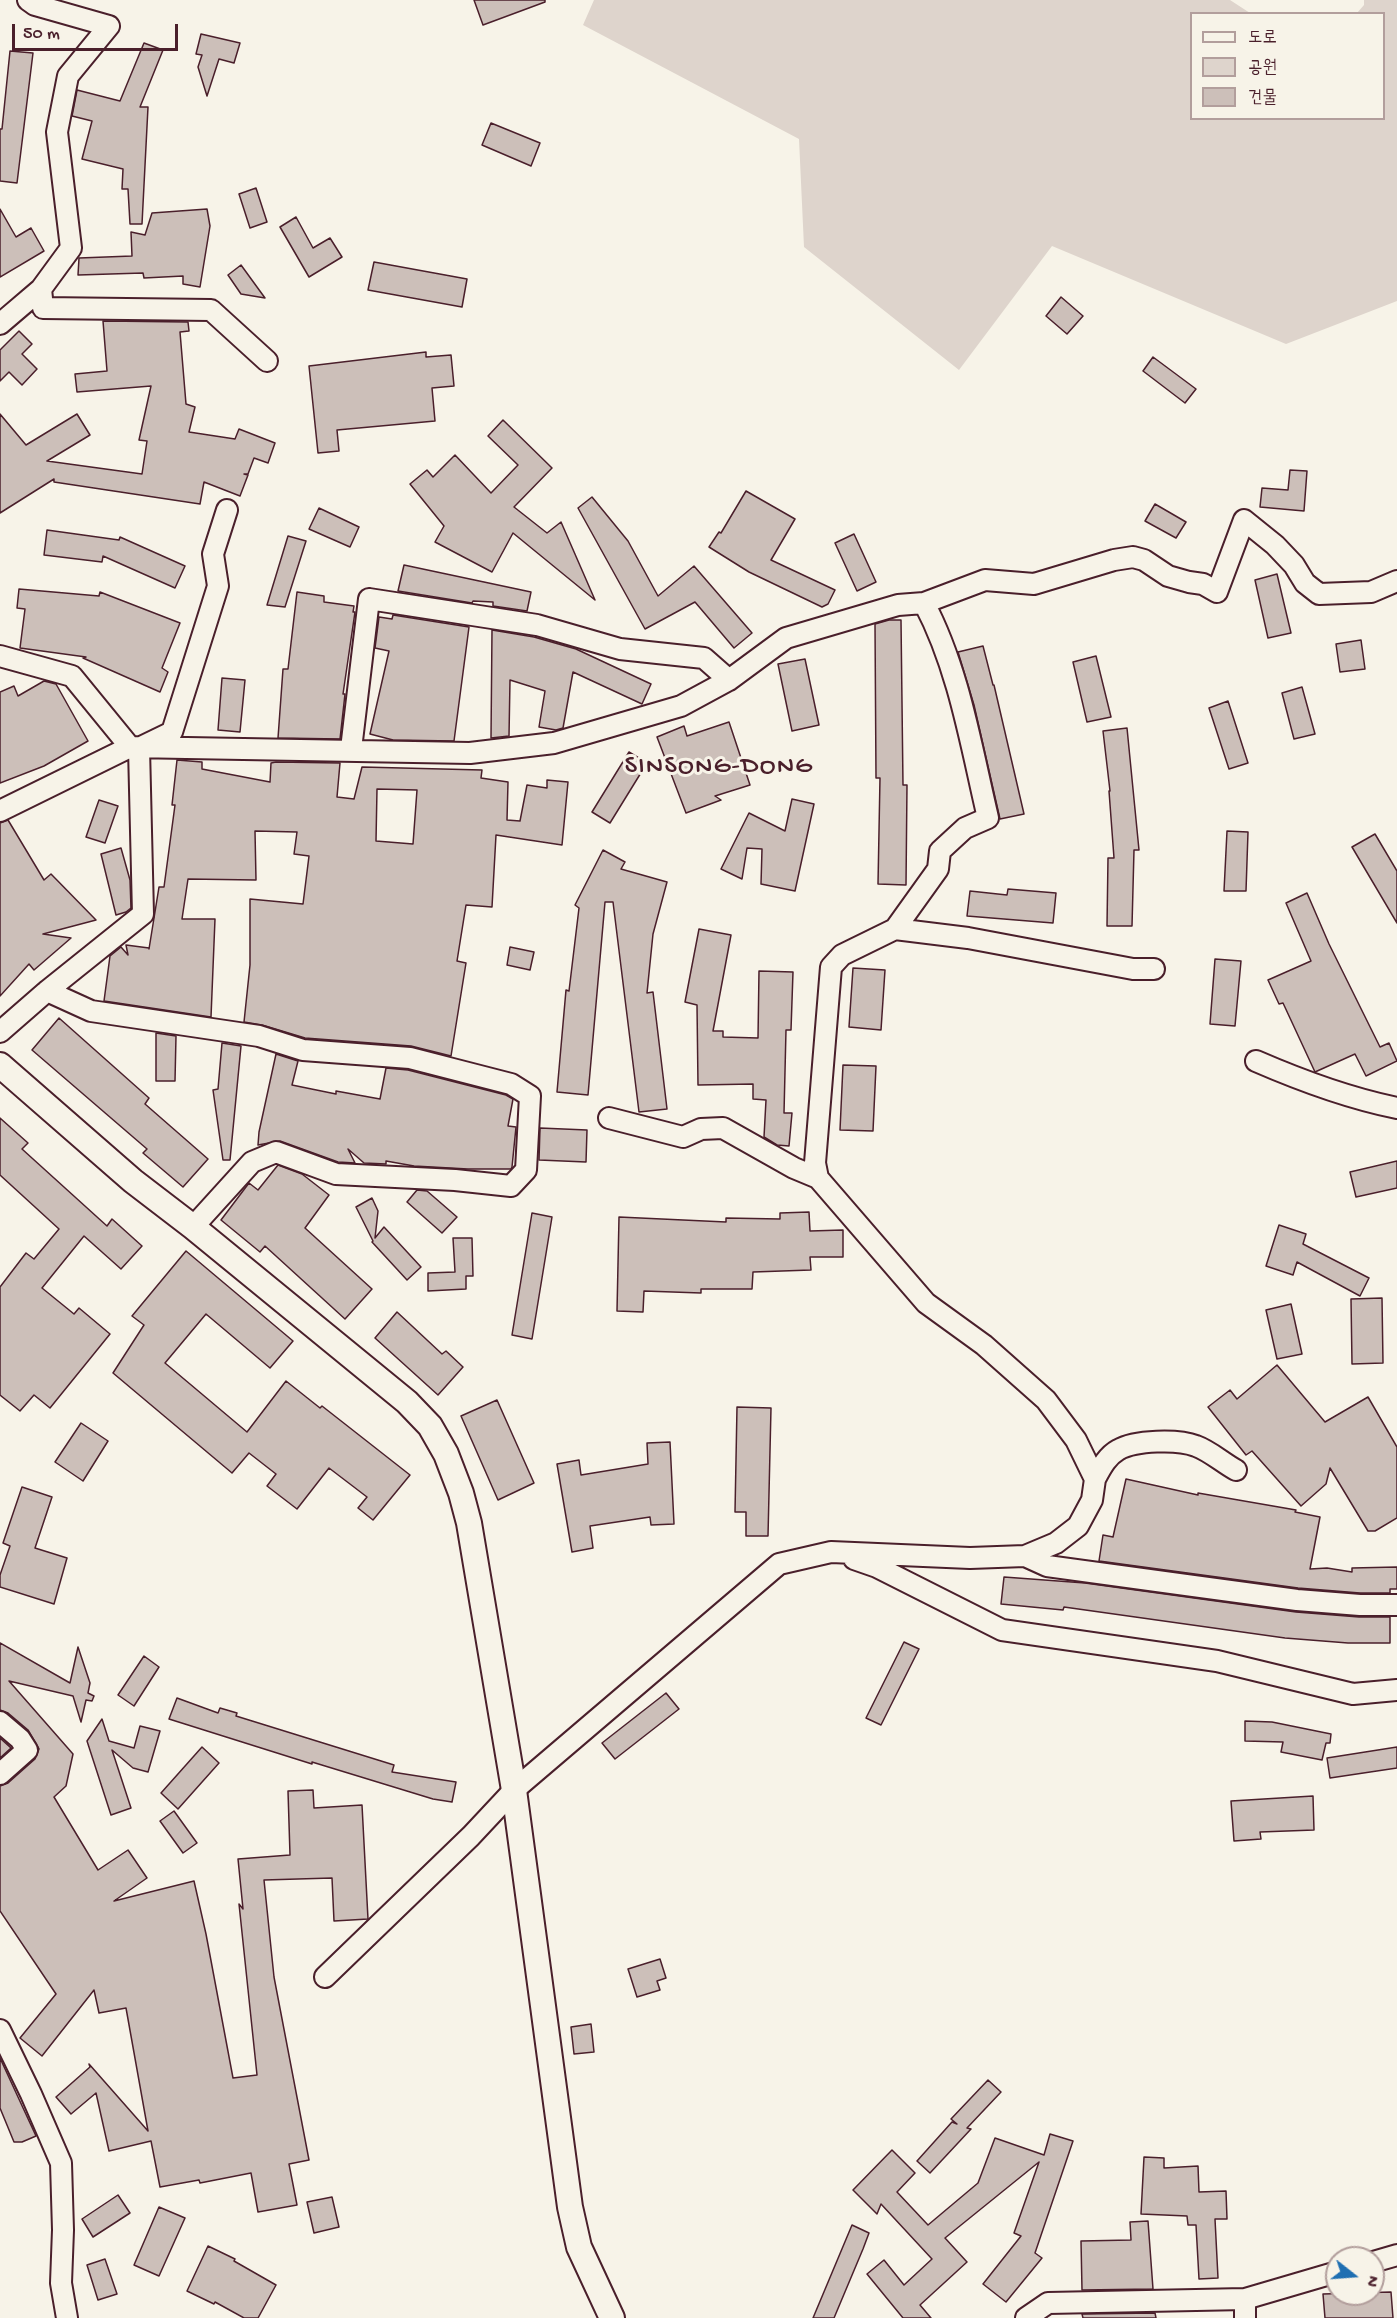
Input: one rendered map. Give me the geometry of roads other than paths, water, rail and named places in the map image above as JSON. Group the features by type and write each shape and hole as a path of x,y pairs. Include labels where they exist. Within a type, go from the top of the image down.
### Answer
{"street":[{"path":"0,324 41,289 71,248 57,132 68,76 109,26 35,5 28,0"},
{"path":"41,289 43,308 211,310 267,361"},
{"path":"0,812 172,732 218,586 213,554 227,510"},
{"path":"135,748 351,749 470,753 554,743 681,706 729,680 786,639 897,605 924,603 986,580 1034,584 1114,560 1133,557 1144,560 1168,576 1203,584 1217,592 1244,520 1275,545 1294,565 1305,583 1319,594 1371,592 1397,581"},
{"path":"351,749 369,598 537,625 620,650 704,658 729,680"},
{"path":"818,1178 815,1163 831,967 842,955 895,929 938,869 940,851 965,828 988,818 941,634 924,603"},
{"path":"0,656 72,676 135,748 143,914 47,990 0,1032"},
{"path":"895,929 968,938 1133,969 1154,969"},
{"path":"47,990 91,1011 259,1036 303,1050 410,1058 511,1084 530,1096 526,1170 511,1186 455,1180 336,1174 276,1152 252,1162 193,1227"},
{"path":"1256,1061 1320,1087 1371,1103 1397,1108"},
{"path":"0,1065 88,1144 407,1402 430,1426 446,1454 461,1493 469,1523 514,1790 570,2207 579,2247 612,2318"},
{"path":"609,1118 683,1137 701,1129 723,1128 794,1168 818,1178 926,1303 984,1345 1046,1400 1076,1440 1095,1479"},
{"path":"326,1977 471,1836 514,1790 779,1564 831,1552 970,1558 1025,1556 1056,1543 1078,1526 1092,1500 1095,1479 1106,1459 1119,1449 1153,1442 1196,1446 1236,1470"},
{"path":"831,1552 877,1567 1002,1630 1217,1661 1353,1694 1397,1690"},
{"path":"1025,1556 1047,1566 1186,1585 1360,1605 1397,1605"},
{"path":"0,1722 20,1739 27,1750 0,1774"},
{"path":"0,2030 61,2163 63,2230 61,2283 67,2318"},
{"path":"1026,2318 1048,2303 1245,2308 1325,2277"}],"district":[{"name":"SINSONG-DONG","path":"719,768"}]}
